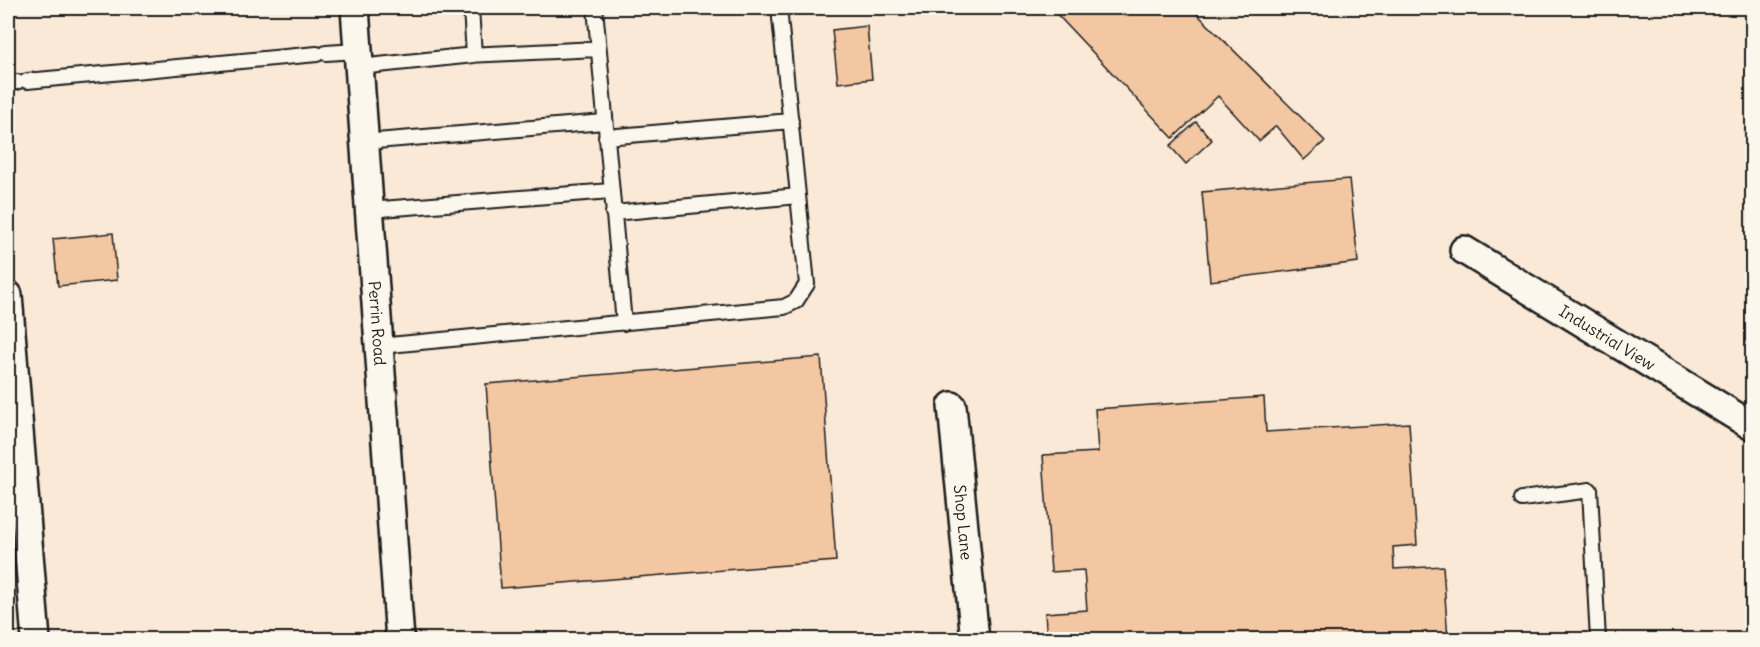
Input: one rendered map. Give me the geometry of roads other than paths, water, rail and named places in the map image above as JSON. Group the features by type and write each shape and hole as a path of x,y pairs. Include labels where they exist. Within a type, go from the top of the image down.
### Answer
{"street":[{"name":"Perrin Road","path":"355,8 400,639"},
{"name":"Industrial View","path":"1464,250 1752,426"},
{"path":"8,295 36,639"},
{"name":"Shop Lane","path":"952,406 975,639"}],"lane":[{"path":"467,56 474,55 471,8"},
{"path":"595,8 624,323"},
{"path":"379,346 784,307 796,301 807,284 779,8"},
{"path":"17,82 321,54 358,59 598,49"},
{"path":"606,137 791,121"},
{"path":"364,142 604,122"},
{"path":"369,210 611,191"},
{"path":"613,213 798,196"},
{"path":"1522,499 1590,490 1598,639"}]}
